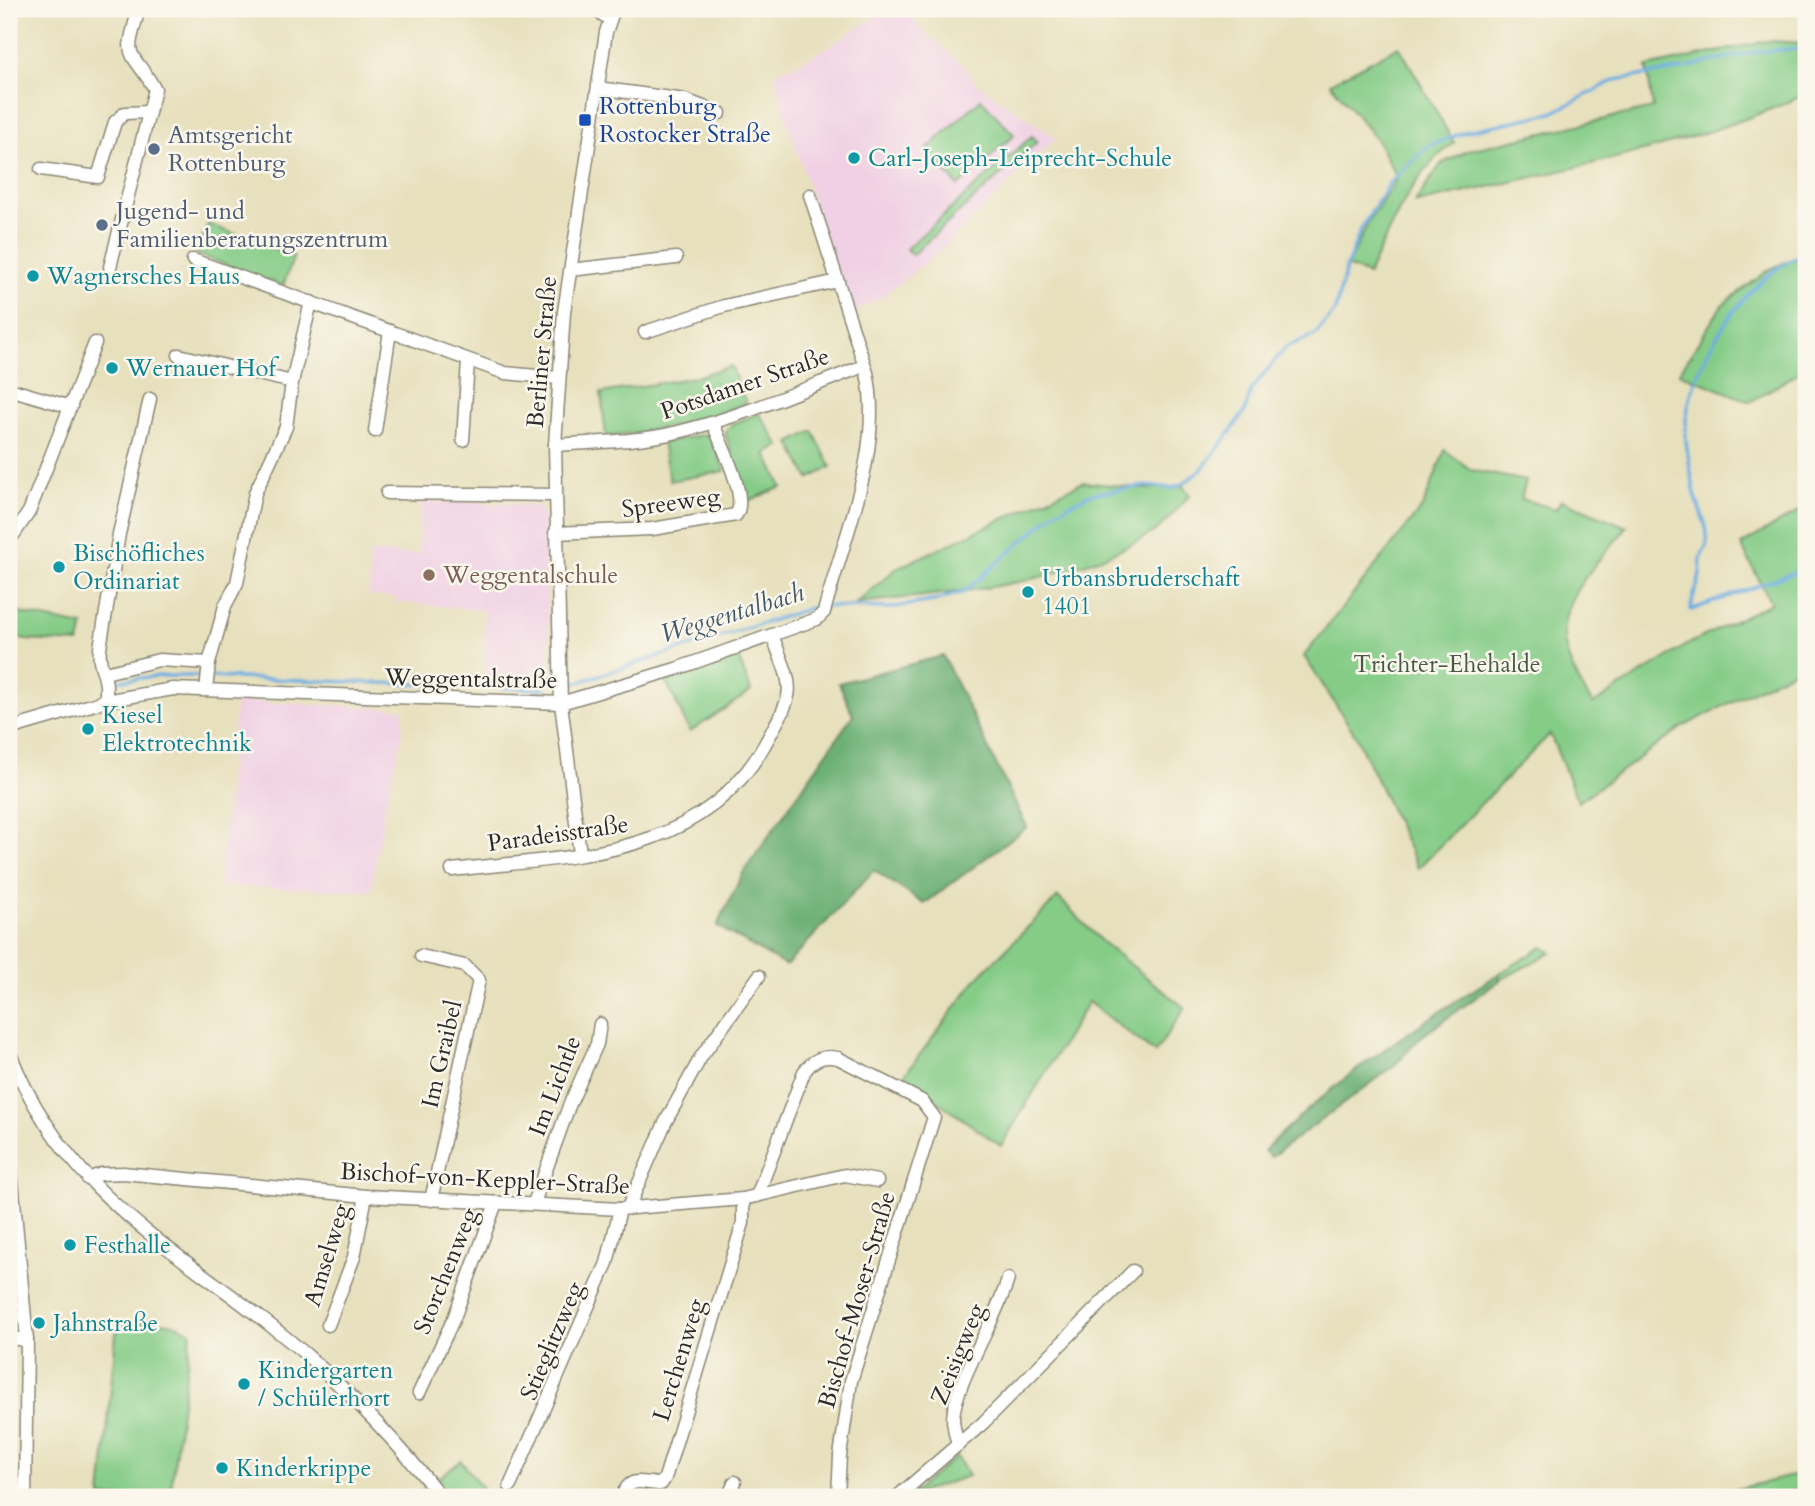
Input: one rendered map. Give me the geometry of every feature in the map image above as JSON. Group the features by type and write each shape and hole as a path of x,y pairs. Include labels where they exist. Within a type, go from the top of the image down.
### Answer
{"main road":[{"path":"1786,1497 1806,1493"}],"street":[{"path":"110,267 155,89 129,54 128,44 139,9"},
{"path":"593,9 612,14"},
{"name":"Berliner Straße","path":"580,854 561,703 555,445 558,379 570,271 612,14"},
{"path":"598,88 685,100 720,113"},
{"path":"41,169 98,177 114,121 125,113 149,112"},
{"name":"Weggentalstraße","path":"105,673 159,660 207,676 561,703 676,669 817,619 827,601 853,516 868,442 871,403 864,366 810,195"},
{"path":"570,271 676,258"},
{"path":"193,260 468,361 505,373 558,379"},
{"path":"645,332 724,306 838,281"},
{"path":"207,676 225,606 237,583 255,493 286,427 292,382 311,302"},
{"path":"375,431 390,331"},
{"path":"9,541 24,523 95,343"},
{"path":"179,355 292,382"},
{"path":"463,440 468,361"},
{"name":"Potsdamer Straße","path":"555,445 654,437 713,423 864,366"},
{"path":"9,389 71,407"},
{"path":"104,701 108,684 99,658 114,563 150,399"},
{"name":"Spreeweg","path":"555,533 652,529 736,515 741,509 740,494 713,423"},
{"path":"387,493 555,495"},
{"name":"Paradeisstraße","path":"452,870 634,846 664,835 713,805 755,762 790,695 789,680 772,635"},
{"name":"Weggentalstraße","path":"9,729 104,701 173,689 207,676"},
{"name":"Im Graibel","path":"421,956 466,966 479,980 431,1200"},
{"name":"Stieglitzweg","path":"510,1486 607,1263 624,1208 665,1123 701,1057 759,976"},
{"name":"Im Lichtle","path":"534,1203 569,1106 597,1044 600,1024"},
{"path":"9,1051 17,1073 42,1117 88,1179 130,1221 309,1358 402,1451 441,1497"},
{"name":"Bischof-Moser-Straße","path":"757,1196 804,1072 815,1060 828,1056 838,1058 922,1101 934,1117 851,1381 839,1456 838,1497"},
{"path":"9,1084 17,1073"},
{"path":"9,1148 27,1340 24,1497"},
{"name":"Bischof-von-Keppler-Straße","path":"88,1179 101,1174 123,1173 366,1196 624,1208 743,1199 845,1175 877,1181"},
{"name":"Amselweg","path":"328,1325 354,1257 366,1196"},
{"name":"Lerchenweg","path":"622,1497 627,1485 638,1480 661,1484 665,1478 743,1223 743,1199"},
{"name":"Storchenweg","path":"419,1393 454,1318 496,1203"},
{"path":"897,1497 958,1445 1133,1271"},
{"name":"Zeisigweg","path":"958,1445 953,1418 955,1407 975,1357 1000,1308 1008,1279"},
{"path":"9,1338 27,1340"},
{"path":"728,1497 735,1482"}],"shaded area":[{"path":"888,9 903,9 918,26 967,69 974,82 1056,138 940,251 881,298 851,313 786,118 775,74 819,53"},
{"name":"Weggentalschule","path":"421,501 533,505 540,509 544,517 550,679 544,686 485,685 484,610 396,602 395,597 369,596 370,553 418,554"},
{"path":"236,701 403,709 402,736 385,806 371,891 219,886"}],"green space":[{"path":"1767,41 1806,43 1806,94 1759,114 1663,146 1414,204 1441,164 1469,150 1653,108 1647,67"},
{"path":"1399,46 1454,143 1439,155 1414,186 1368,275 1347,266 1368,223 1397,178 1377,140 1330,83"},
{"path":"981,99 1014,135 958,186 926,150"},
{"path":"1032,136 1037,142 912,255 906,249"},
{"path":"208,224 294,256 283,286 196,254"},
{"path":"1806,253 1806,368 1750,402 1679,373 1722,305 1770,269"},
{"path":"731,366 746,403 677,425 606,437 601,393 695,377"},
{"path":"759,413 780,446 766,454 782,487 748,501 725,433 732,424"},
{"path":"813,431 831,467 809,479 790,443"},
{"path":"706,434 713,441 725,471 670,481 662,443"},
{"name":"Trichter-Ehehalde","path":"1445,450 1471,470 1526,481 1521,499 1556,509 1561,500 1627,527 1577,591 1568,610 1564,629 1566,651 1593,704 1690,643 1771,603 1741,545 1806,507 1806,664 1684,726 1578,802 1550,734 1418,868 1356,736 1304,656 1423,506"},
{"path":"1083,482 1146,489 1183,486 1190,495 1152,533 1118,551 1082,565 1009,584 856,603 897,568"},
{"path":"9,611 83,626 79,643 26,640 9,636"},
{"path":"738,656 751,691 690,732 666,681"},
{"path":"943,656 1027,827 924,904 874,870 786,966 717,926 743,873 853,715 839,683"},
{"path":"1058,897 1101,941 1185,1008 1155,1053 1088,1002 1001,1146 903,1077 978,977"},
{"path":"1543,947 1551,952 1499,981 1500,973"},
{"path":"1500,973 1499,981 1421,1037 1393,1067 1271,1157 1264,1151 1347,1077"},
{"path":"125,1323 168,1323 191,1333 170,1497 101,1497 116,1333"},
{"path":"957,1456 968,1476 907,1497 914,1492"},
{"path":"461,1461 489,1497 416,1497 416,1495"},
{"path":"1806,1473 1806,1497 1702,1497"}],"waterway":[{"name":"Weggentalbach","path":"1690,67 1762,51 1806,50"},
{"name":"Weggentalbach","path":"569,685 817,606 889,608 933,601 964,592 1057,511 1090,494 1146,486 1173,488 1184,483 1202,469 1229,434 1245,411 1251,390 1286,347 1315,335 1335,311 1346,268 1361,229 1390,182 1428,146 1468,131 1552,113 1615,80 1684,69"},
{"name":"Weggentalbach","path":"1800,256 1778,268 1735,310 1717,336 1691,394 1686,422 1687,449 1707,537 1691,610 1806,568"},
{"name":"Weggentalbach","path":"114,681 158,676 204,676"},
{"name":"Weggentalbach","path":"211,677 545,689"}],"place":[{"name":"Rottenburg Rostocker Straße","path":"585,120"},
{"name":"Amtsgericht Rottenburg","path":"154,149"},
{"name":"Carl-Joseph-Leiprecht-Schule","path":"854,158"},
{"name":"Jugend- und Familienberatungszentrum","path":"102,225"},
{"name":"Wagnersches Haus","path":"33,276"},
{"name":"Wernauer Hof","path":"112,368"},
{"name":"Bischöfliches Ordinariat","path":"59,567"},
{"name":"Weggentalschule","path":"429,575"},
{"name":"Urbansbruderschaft 1401","path":"1028,592"},
{"name":"Kiesel Elektrotechnik","path":"88,729"},
{"name":"Festhalle","path":"70,1245"},
{"name":"Jahnstraße","path":"39,1323"},
{"name":"Kindergarten / Schülerhort","path":"244,1384"},
{"name":"Kinderkrippe","path":"222,1468"}]}
